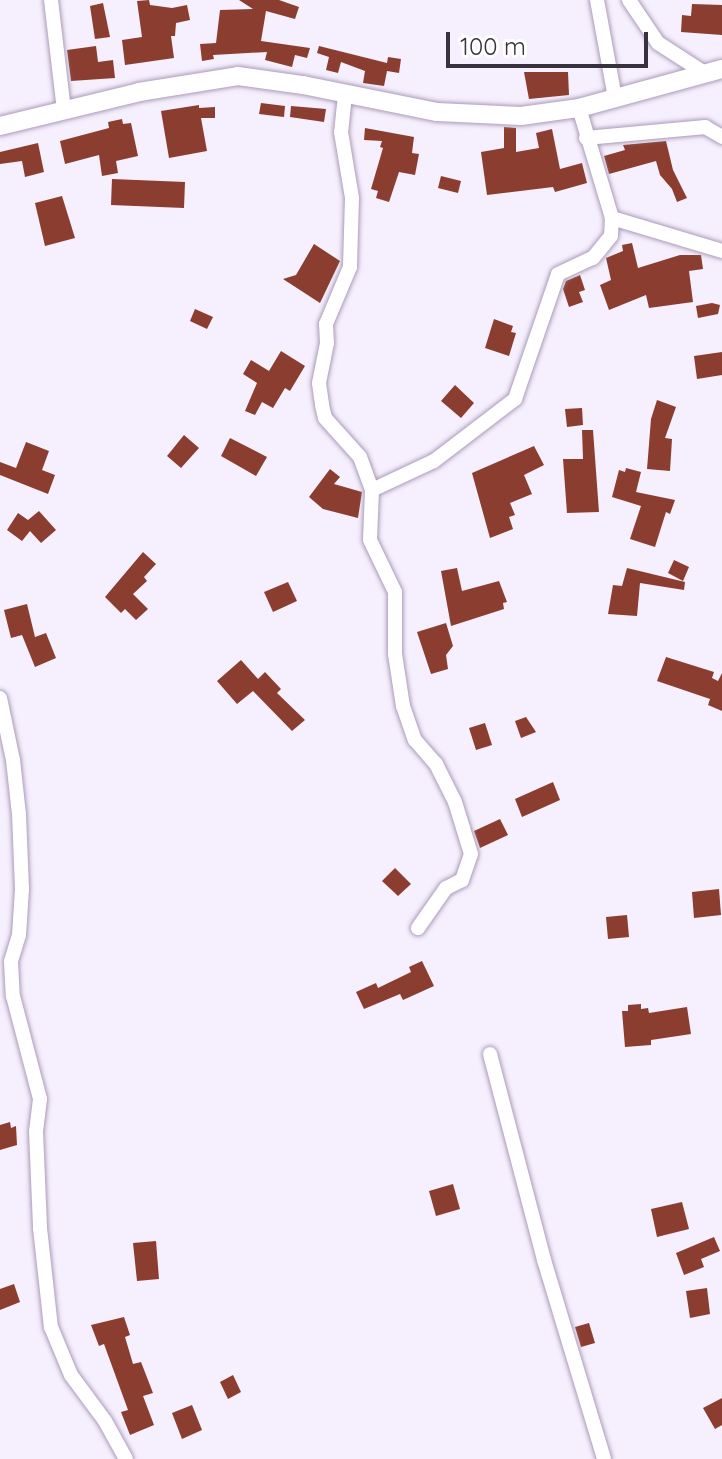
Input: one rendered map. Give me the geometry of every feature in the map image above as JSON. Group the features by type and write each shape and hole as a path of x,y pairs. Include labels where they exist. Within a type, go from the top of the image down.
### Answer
{"main road":[{"path":"0,126 139,92 238,76 303,85 405,107 469,115 521,116 579,108 714,72"}],"street":[{"path":"51,0 64,110"},
{"path":"597,0 615,98"},
{"path":"629,0 658,43 714,72"},
{"path":"345,95 341,132 352,198 350,267 326,324 327,343 319,383 325,418 360,457 372,490 370,540 395,592 395,654 403,706 415,740 436,764 455,802 471,854 462,880 446,888 418,928"},
{"path":"372,490 434,461 515,399 521,392 558,274 593,258 611,236 612,218 579,108"},
{"path":"586,138 705,127 722,137"},
{"path":"612,218 722,251"},
{"path":"0,698 13,760 20,829 22,889 19,935 11,962 13,996 40,1099 36,1131 40,1228 51,1327 71,1375 126,1459"},
{"path":"490,1054 544,1260 604,1459"}],"building":[{"path":"149,0 150,5 172,8 187,5 190,20 176,23 175,36 171,36 174,58 125,65 122,40 142,37 137,1"},
{"path":"239,0 279,0 299,7 295,19 266,11 261,41 310,48 307,58 295,55 292,67 265,60 267,52 213,55 214,59 202,61 200,44 216,43 220,10 253,9"},
{"path":"103,3 110,37 95,39 90,6"},
{"path":"692,4 722,5 722,35 681,32 682,15 691,16"},
{"path":"96,46 98,62 113,60 115,78 71,81 67,50"},
{"path":"319,46 387,63 388,57 401,59 399,73 387,71 384,86 363,83 365,71 341,62 338,73 326,70 329,57 317,53"},
{"path":"524,72 568,72 569,95 529,99"},
{"path":"261,103 285,106 284,117 259,114"},
{"path":"199,105 199,108 215,107 215,118 201,118 207,151 169,158 161,111"},
{"path":"291,106 326,109 324,122 290,117"},
{"path":"122,119 123,124 131,123 138,156 116,161 118,173 102,176 99,155 65,164 60,141 109,128 108,122"},
{"path":"504,127 516,128 516,152 539,148 536,133 552,129 560,169 582,163 587,183 555,192 553,187 487,195 481,152 504,148"},
{"path":"365,128 414,137 412,153 419,154 415,175 399,172 389,202 376,198 378,191 371,189 383,148 380,147 382,141 364,140"},
{"path":"666,141 673,170 687,198 677,202 672,189 660,175 656,161 609,174 604,156 625,150 623,145"},
{"path":"38,143 44,172 25,177 22,161 0,164 0,152"},
{"path":"441,176 461,181 458,193 438,188"},
{"path":"112,179 185,182 184,208 111,205"},
{"path":"62,196 75,238 45,246 35,203"},
{"path":"632,243 638,268 680,255 701,255 703,269 689,271 693,302 649,308 646,295 609,310 600,285 611,280 606,258 623,251 622,245"},
{"path":"314,244 340,261 320,303 283,279 296,275"},
{"path":"580,275 585,290 579,292 583,302 569,307 563,289 566,281"},
{"path":"720,305 718,314 698,318 696,306"},
{"path":"195,309 213,317 207,329 190,321"},
{"path":"494,319 513,326 511,332 516,333 509,356 485,348"},
{"path":"281,351 305,366 290,391 285,388 273,408 262,402 255,415 245,411 257,383 243,374 251,360 269,371"},
{"path":"722,352 722,375 697,379 694,356"},
{"path":"455,385 474,403 461,418 441,401"},
{"path":"657,400 676,407 665,438 672,439 670,471 647,469 651,419"},
{"path":"582,408 583,425 567,427 565,409"},
{"path":"582,430 593,430 599,512 567,513 563,459 583,459"},
{"path":"184,435 199,448 181,468 167,456"},
{"path":"230,438 267,457 256,476 221,456"},
{"path":"26,442 49,451 42,470 55,475 48,494 0,475 0,462 16,468"},
{"path":"534,446 544,465 524,475 532,494 510,503 515,515 509,517 513,529 490,538 472,473"},
{"path":"626,468 641,472 636,492 675,500 670,514 666,512 655,547 630,539 641,506 612,497 619,470 625,472"},
{"path":"330,469 340,477 334,484 362,492 358,518 323,509 309,497"},
{"path":"39,511 56,530 41,543 30,531 22,541 7,530 18,513 28,520"},
{"path":"143,552 156,564 144,577 147,581 133,594 148,609 136,620 125,609 121,613 105,597"},
{"path":"674,560 689,567 683,581 668,573"},
{"path":"457,568 462,591 499,581 507,602 503,603 504,609 451,626 441,571"},
{"path":"627,568 685,582 684,590 640,583 637,616 608,614 613,585 622,586"},
{"path":"288,582 297,601 273,612 264,592"},
{"path":"27,604 35,637 46,633 56,658 35,667 22,635 11,638 4,610"},
{"path":"446,623 453,646 446,655 448,669 431,674 417,632"},
{"path":"666,657 714,672 712,678 718,681 722,673 722,711 708,705 710,699 657,681"},
{"path":"241,660 258,679 265,672 281,689 277,693 305,720 292,731 253,691 237,704 217,681"},
{"path":"526,717 536,732 521,738 515,721"},
{"path":"485,723 492,745 476,750 469,728"},
{"path":"553,782 560,800 522,817 515,799"},
{"path":"500,819 508,835 480,848 474,831"},
{"path":"395,868 411,884 398,896 382,881"},
{"path":"719,889 721,915 694,918 692,892"},
{"path":"627,915 629,937 608,939 606,917"},
{"path":"422,961 434,986 403,1000 400,994 364,1009 356,992 376,983 378,988 411,972 409,967"},
{"path":"641,1004 641,1009 648,1008 649,1013 687,1007 691,1034 651,1040 651,1045 625,1047 622,1011 628,1011 628,1005"},
{"path":"10,1122 11,1128 16,1126 17,1145 0,1150 0,1125"},
{"path":"453,1184 460,1209 436,1216 429,1191"},
{"path":"682,1202 689,1229 657,1237 651,1209"},
{"path":"714,1237 720,1251 701,1259 704,1267 684,1275 676,1253"},
{"path":"156,1241 159,1279 137,1281 133,1243"},
{"path":"14,1284 20,1302 0,1310 0,1289"},
{"path":"707,1288 710,1314 690,1318 686,1291"},
{"path":"124,1317 130,1335 125,1337 133,1364 141,1362 153,1393 143,1396 154,1425 130,1435 121,1412 128,1410 104,1344 99,1346 91,1325"},
{"path":"589,1323 595,1343 581,1347 575,1327"},
{"path":"233,1375 241,1392 228,1399 220,1382"},
{"path":"722,1398 722,1425 715,1429 703,1408"},
{"path":"192,1405 202,1430 182,1439 172,1413"}]}
